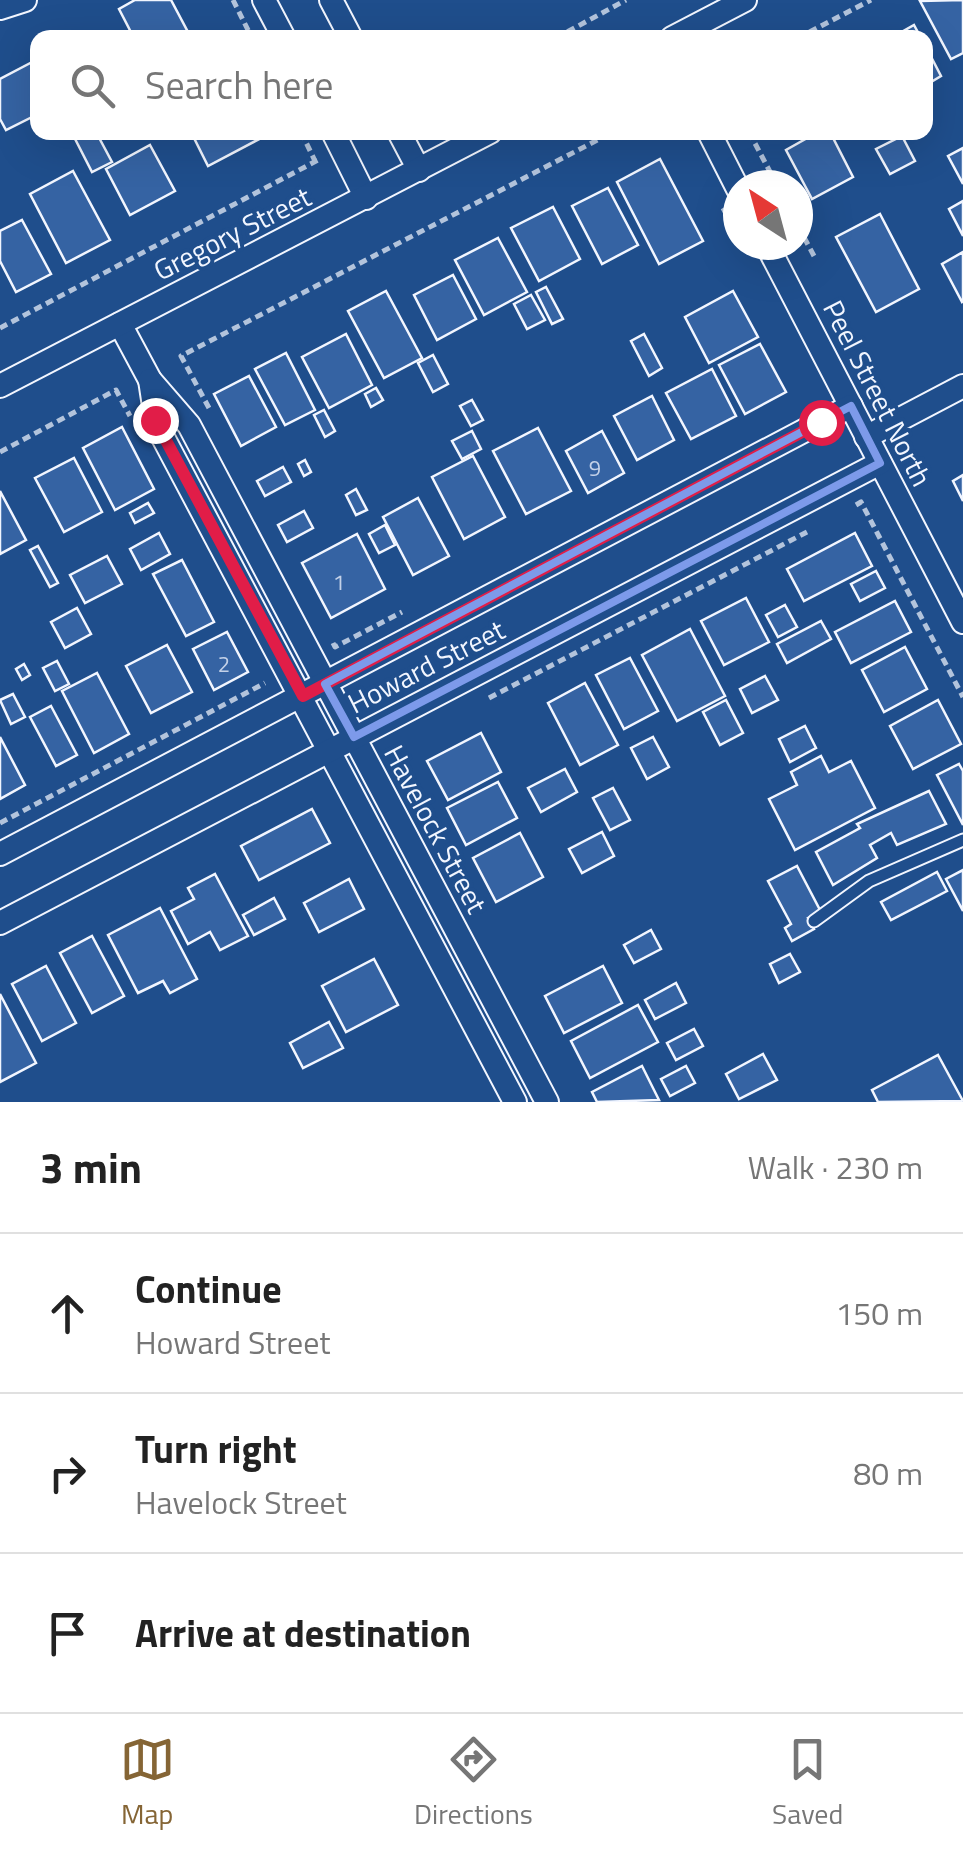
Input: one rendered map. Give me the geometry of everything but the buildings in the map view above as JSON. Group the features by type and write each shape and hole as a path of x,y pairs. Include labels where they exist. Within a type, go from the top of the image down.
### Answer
{"street":[{"path":"0,8 26,0"},
{"path":"264,0 280,30"},
{"path":"331,0 346,30"},
{"path":"687,30 744,0"},
{"path":"337,140 366,198"},
{"path":"404,140 418,170"},
{"name":"Gregory Street","path":"0,386 475,140"},
{"path":"713,140 728,170"},
{"name":"Peel Street North","path":"775,260 963,622"},
{"name":"Havelock Street","path":"120,324 150,380 189,424 547,1102"},
{"name":"Havelock Street","path":"150,380 157,426 515,1102"},
{"path":"866,437 963,386"},
{"name":"Howard Street","path":"0,854 851,406"},
{"name":"Howard Street","path":"0,924 880,463"}],"lane":[{"path":"814,921 869,881 963,840"}],"path":[{"path":"233,0 248,30"},
{"path":"571,30 626,0"},
{"path":"813,30 871,0"},
{"path":"0,328 315,161 304,140"},
{"path":"182,356 597,140"},
{"path":"753,140 769,170"},
{"path":"0,452 116,390"},
{"path":"844,512 861,502 963,697"},
{"path":"473,705 577,656 810,530"},
{"path":"335,647 406,610"},
{"path":"0,822 269,681"}],"highlighted area":[{"path":"851,406 880,463 354,737 325,684"}],"route":[{"path":"155,420 303,696 821,422"}]}
